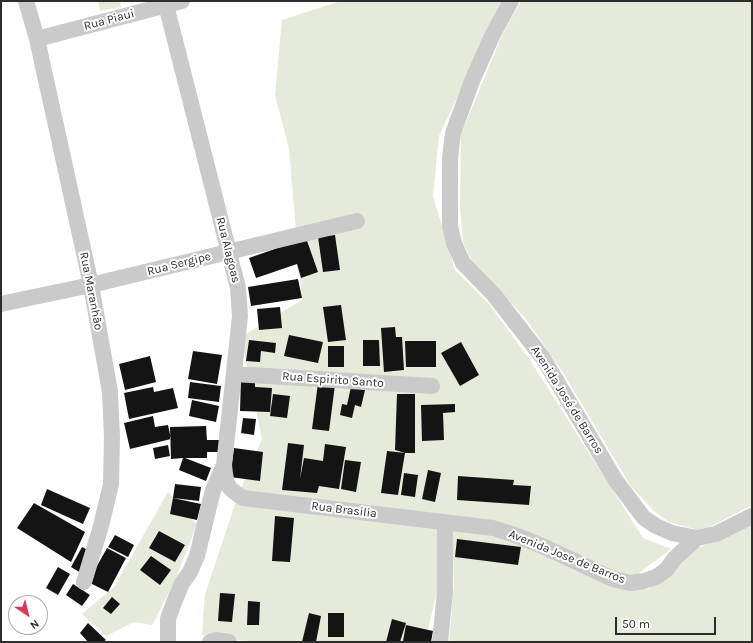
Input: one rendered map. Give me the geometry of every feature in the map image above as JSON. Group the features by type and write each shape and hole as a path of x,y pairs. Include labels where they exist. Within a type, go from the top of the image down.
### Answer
{"street":[{"name":"Rua Maranhão","path":"26,1 36,39 91,285 110,392 112,457 111,484 101,526 84,582"},
{"name":"Rua Piaui","path":"36,39 165,3 182,1"},
{"name":"Avenida José de Barros","path":"511,1 490,41 472,81 453,133 450,158 450,226 454,243 463,263 494,295 543,358 616,481 644,518 656,526 672,533 697,538 716,534 752,516"},
{"name":"Rua Alagoas","path":"165,3 238,288 240,316 224,465 227,486 243,498"},
{"name":"Rua Sergipe","path":"1,304 91,285 357,221"},
{"name":"Rua Espirito Santo","path":"234,374 432,386"},
{"path":"168,642 168,619 182,584 190,572 197,556 213,490 224,465"},
{"name":"Rua Brasilia","path":"243,498 445,522"},
{"name":"Avenida Jose de Barros","path":"445,522 493,528 515,535 613,579 630,583 656,577 666,570 675,558 697,538"},
{"path":"440,642 445,592 445,522"},
{"path":"210,642 216,640 229,642"}],"shaded area":[{"path":"98,1 120,1 121,7 100,11"},
{"path":"341,1 502,1 439,136 433,196 455,270 489,304 530,360 643,538 671,549 619,588 649,589 693,550 752,524 752,642 449,642 454,584 452,530 425,642 254,642 202,635 205,594 237,498 262,439 241,337 302,300 289,149 275,95 282,20"},
{"path":"521,1 752,1 752,505 702,531 669,522 654,511 630,485 564,374 526,319 473,263 463,242 460,208 461,134 503,33"},
{"path":"168,492 197,525 173,585 152,625 134,622 106,636 82,614 114,587"}],"building":[{"path":"335,235 340,270 323,272 318,237"},
{"path":"306,238 318,272 301,278 297,264 256,278 249,258"},
{"path":"298,279 302,298 251,306 248,287"},
{"path":"341,305 346,340 328,342 323,307"},
{"path":"280,307 282,328 259,330 257,309"},
{"path":"395,327 396,337 402,337 404,370 384,372 381,328"},
{"path":"289,335 323,342 318,363 284,356"},
{"path":"249,340 276,343 275,353 261,351 260,362 246,361"},
{"path":"363,340 379,340 380,366 363,366"},
{"path":"405,341 436,341 436,367 406,367"},
{"path":"461,342 479,375 460,386 441,353"},
{"path":"328,346 344,346 344,367 328,367"},
{"path":"193,351 222,355 217,384 188,379"},
{"path":"150,356 156,382 125,390 119,364"},
{"path":"241,377 255,378 255,387 272,388 270,412 240,411"},
{"path":"190,382 221,386 219,402 188,398"},
{"path":"318,383 335,385 329,431 312,429"},
{"path":"153,387 154,392 173,388 178,408 129,419 124,393"},
{"path":"351,387 365,390 361,407 355,405 352,418 340,415 342,404 347,405"},
{"path":"273,394 290,396 287,418 270,416"},
{"path":"397,394 415,394 415,453 405,453 395,450"},
{"path":"192,400 219,406 216,422 189,416"},
{"path":"455,404 455,412 443,413 444,440 422,441 421,405"},
{"path":"153,416 155,427 168,425 171,439 130,449 124,423"},
{"path":"243,418 256,419 254,435 241,433"},
{"path":"206,426 207,440 219,440 220,452 207,452 207,458 185,458 211,468 206,481 179,470 183,458 171,459 170,427"},
{"path":"288,443 304,445 300,479 304,458 323,461 325,444 346,447 339,489 319,486 317,493 282,490"},
{"path":"168,445 170,456 155,459 153,448"},
{"path":"234,448 263,452 260,481 230,477"},
{"path":"387,451 405,453 398,495 381,493"},
{"path":"345,460 361,462 356,492 341,489"},
{"path":"428,470 441,473 435,502 422,499"},
{"path":"404,473 418,475 415,497 401,495"},
{"path":"458,476 514,480 513,485 531,486 529,505 457,500"},
{"path":"175,484 201,487 199,501 173,498"},
{"path":"47,489 90,508 83,524 41,505"},
{"path":"173,498 201,504 197,520 170,514"},
{"path":"34,503 85,532 71,562 17,528"},
{"path":"275,516 294,518 290,562 272,561"},
{"path":"159,531 185,545 175,562 149,548"},
{"path":"115,535 134,545 128,557 108,547"},
{"path":"457,539 521,547 518,565 455,557"},
{"path":"82,547 92,552 81,573 71,567"},
{"path":"107,548 126,558 108,592 88,582"},
{"path":"151,556 171,570 160,585 140,570"},
{"path":"58,567 70,574 58,595 46,588"},
{"path":"73,584 90,595 82,606 66,595"},
{"path":"220,593 235,594 232,622 218,621"},
{"path":"112,597 120,604 111,614 103,608"},
{"path":"248,601 260,602 259,625 247,625"},
{"path":"309,613 321,616 316,642 302,642"},
{"path":"328,613 344,613 344,637 328,637"},
{"path":"392,619 406,623 400,642 386,642"},
{"path":"88,623 106,640 103,642 88,642 80,633"},
{"path":"406,625 433,631 431,642 403,641"}]}
